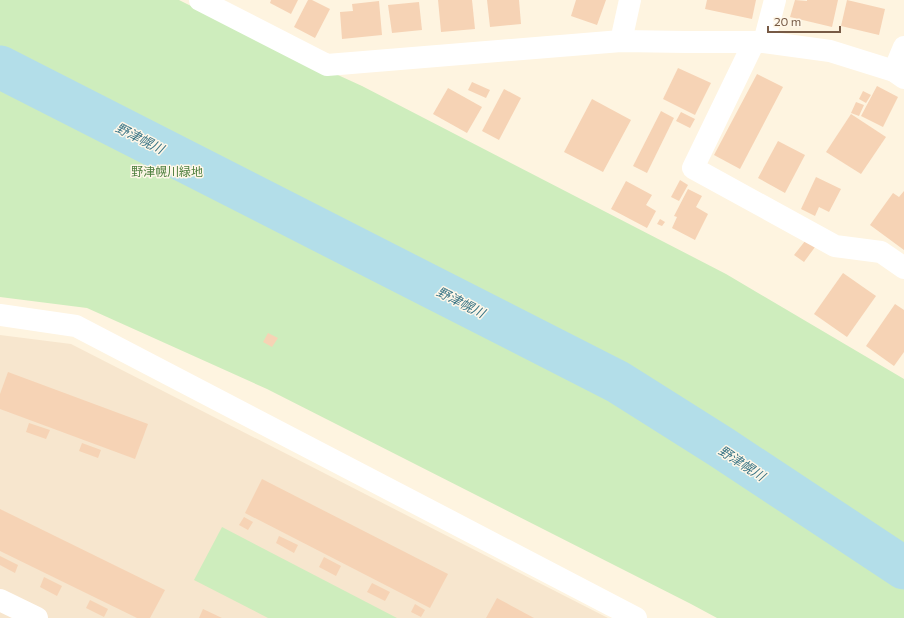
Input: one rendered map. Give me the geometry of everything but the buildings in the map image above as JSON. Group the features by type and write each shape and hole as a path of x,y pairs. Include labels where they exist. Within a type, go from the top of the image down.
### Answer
{"street":[{"path":"201,0 327,65 621,41 759,42 830,51 899,74 904,47"},
{"path":"621,41 630,0"},
{"path":"775,0 759,42 693,168 835,246 881,252 904,268"},
{"path":"0,315 76,326 636,618"},
{"path":"0,600 37,618"}],"shaded area":[{"path":"0,335 71,344 608,618 0,618"}],"green space":[{"name":"野津幌川緑地","path":"0,0 179,0 237,29 362,86 726,274 904,379 904,618 717,618 267,389 87,308 0,297"},
{"path":"222,527 397,618 268,618 194,580"}],"waterway":[{"name":"野津幌川","path":"0,67 618,382 721,447 904,568"}]}
